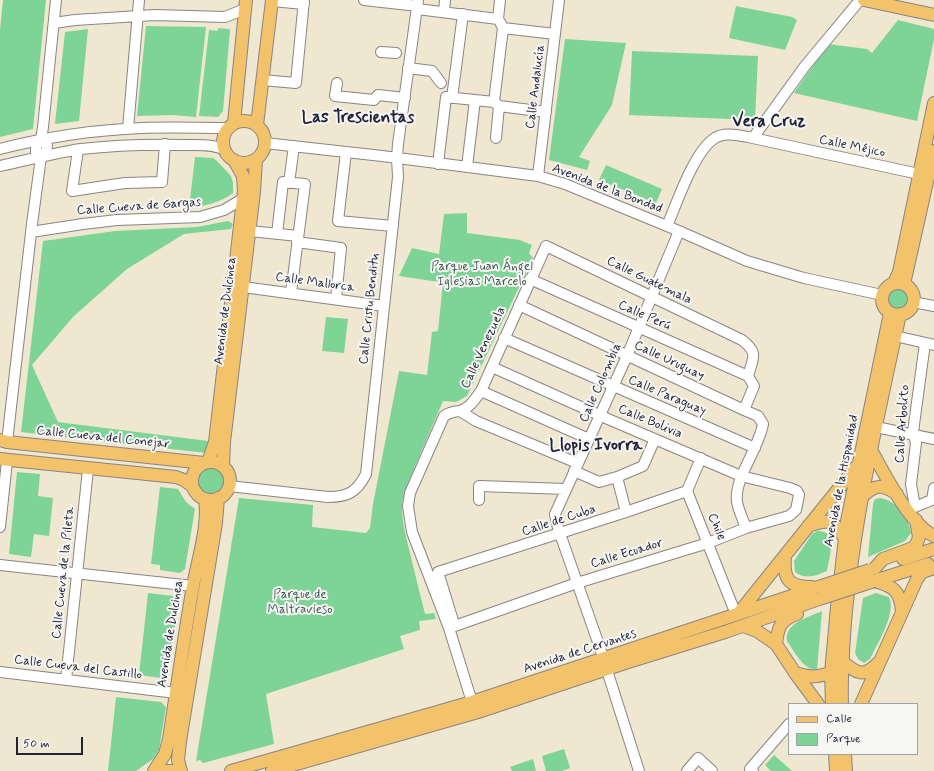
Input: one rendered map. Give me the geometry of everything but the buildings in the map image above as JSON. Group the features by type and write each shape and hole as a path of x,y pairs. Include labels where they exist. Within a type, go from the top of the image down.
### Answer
{"main road":[{"path":"864,0 934,15"},
{"path":"257,125 272,1"},
{"path":"231,126 245,5"},
{"path":"899,283 899,272 934,103"},
{"path":"244,120 257,125 263,132 265,143 263,151 256,160 245,163 234,160 228,156 223,142 224,135 231,126 244,120"},
{"path":"899,283 934,151"},
{"name":"Avenida de Dulcinea","path":"206,462 215,442 244,198 243,176 234,160"},
{"name":"Avenida de Dulcinea","path":"223,466 250,231 256,160"},
{"path":"899,283 911,290 913,294 913,302 907,311 895,314 883,306 882,295 887,287 899,283"},
{"name":"Avenida de la Hispanidad","path":"842,703 842,661 851,563 871,450 895,336 895,314"},
{"name":"Avenida de la Hispanidad","path":"832,703 831,672 836,607 848,514 858,464 895,314"},
{"path":"3,460 14,454 14,447 4,441"},
{"name":"Calle Cueva del Conejar","path":"4,441 206,462"},
{"path":"871,450 897,494 911,508 916,520 919,537 913,548 883,559 873,573 887,585 896,590 902,602 902,610"},
{"path":"3,460 176,477 184,480 192,486 197,493 205,499 210,500 218,498 224,494 229,486 229,476 227,470 219,463 206,462 194,471 192,486"},
{"path":"736,610 785,556 807,526 858,464"},
{"path":"862,497 869,490 875,487 884,487 897,494"},
{"name":"Avenida de Dulcinea","path":"182,771 178,760 180,741 216,523 218,498"},
{"name":"Avenida de Dulcinea","path":"154,771 165,754 168,739 205,521 205,499"},
{"path":"916,520 928,533 934,536"},
{"path":"807,526 823,521 831,522 839,529 845,540"},
{"name":"Avenida de Cervantes","path":"231,771 742,626 934,549"},
{"path":"776,644 781,624 787,617 803,611 816,596 787,579 784,571 785,556"},
{"name":"Avenida de Cervantes","path":"873,573 934,563"},
{"path":"861,703 919,575 922,572 934,568"},
{"name":"Avenida de Cervantes","path":"272,771 478,712 605,664 736,610 816,596"},
{"path":"742,626 757,631 776,644 813,702"},
{"path":"842,661 853,670 861,673 872,669 881,660"},
{"path":"795,673 808,677 815,677 831,672"},
{"path":"835,755 836,771"},
{"path":"845,755 846,771"},
{"path":"158,771 173,771"}],"street":[{"path":"41,157 36,153 36,145 41,140 56,0"},
{"path":"128,128 139,0"},
{"path":"364,0 418,5 444,12 463,14 555,34"},
{"path":"444,12 445,0"},
{"path":"496,138 501,23 500,0"},
{"name":"Calle Andalucía","path":"538,176 559,0"},
{"path":"753,138 805,66 860,0"},
{"path":"262,80 296,83 297,78 304,2 272,1"},
{"path":"225,17 245,5"},
{"name":"Calle Cristu Benditu","path":"229,486 328,497 342,497 354,491 366,474 398,176 397,158 408,68 418,5"},
{"path":"452,98 463,14"},
{"path":"54,23 75,20 155,15 225,17 243,26"},
{"path":"381,52 396,53"},
{"path":"408,68 432,71 442,83"},
{"path":"337,83 335,96 374,100 378,95 405,98"},
{"path":"438,164 446,97 475,100 546,112"},
{"path":"467,167 475,100"},
{"path":"0,149 79,133 128,128 231,126"},
{"name":"Calle Méjico","path":"667,226 697,157 715,138 725,135 753,138 920,174"},
{"name":"Avenida de la Bondad","path":"265,143 538,176 565,184 679,231 747,262 804,278 882,295"},
{"path":"78,150 72,191 125,183 162,182 165,144"},
{"path":"0,166 78,150 165,144 207,146 225,150"},
{"path":"289,183 294,146"},
{"path":"346,152 338,221 393,226"},
{"path":"4,441 41,157"},
{"path":"276,234 283,182 305,184 291,293"},
{"name":"Calle Cueva de Gargas","path":"31,232 117,220 200,217 224,210 244,198"},
{"path":"224,210 236,215 241,220"},
{"path":"250,231 276,234 341,248 336,299"},
{"name":"Calle Colombia","path":"639,771 605,664 560,534 555,514 653,297 679,231"},
{"name":"Calle Guatemala","path":"546,246 742,340 751,347 754,355 748,376"},
{"name":"Calle Venezuela","path":"472,702 452,626 416,543 413,510 418,487 444,427 460,411 473,402 480,390 492,367 546,246"},
{"name":"Calle Perú","path":"530,279 748,376"},
{"name":"Calle Mallorca","path":"243,287 384,306"},
{"path":"913,302 934,306"},
{"name":"Calle Uruguay","path":"519,305 758,416 763,424 755,448"},
{"path":"895,336 929,344"},
{"name":"Calle Paraguay","path":"504,338 755,448"},
{"name":"Calle Arbolito","path":"911,508 911,484 916,443 913,432 929,344"},
{"name":"Calle Bolivia","path":"492,367 741,476 790,488 797,491 799,495"},
{"path":"744,410 754,386 748,376"},
{"path":"480,390 589,439"},
{"path":"460,411 476,421 576,467 599,482 643,466 655,439"},
{"path":"876,427 934,439"},
{"path":"746,528 737,500 741,476 755,448"},
{"path":"687,491 701,458"},
{"path":"0,527 3,460"},
{"name":"Calle Cueva de la Pileta","path":"66,680 88,469"},
{"path":"616,477 626,512"},
{"path":"479,500 479,486 566,489"},
{"path":"911,508 933,500 934,488"},
{"name":"Calle de Cuba","path":"452,626 438,572 560,534 687,491"},
{"name":"Chile","path":"687,491 736,610"},
{"name":"Calle Ecuador","path":"452,626 577,583 708,543 746,528 789,516 796,510 799,495"},
{"path":"0,565 78,572 193,586"},
{"name":"Calle Cueva del Castillo","path":"0,672 176,693"},
{"path":"753,771 750,769 788,725"},
{"path":"687,771 698,758 712,771"}],"green space":[{"path":"3,0 46,0 33,129 0,137 0,30"},
{"path":"736,6 792,17 797,20 785,50 729,38"},
{"path":"898,20 934,29 934,39 917,121 794,93 828,44 867,49 872,53"},
{"path":"146,26 206,27 196,117 173,115 137,116"},
{"path":"218,28 229,29 230,31 223,111 218,117 199,116 209,30 218,31"},
{"path":"88,29 79,121 55,124 65,32"},
{"path":"565,39 626,43 612,105 579,157 590,161 587,170 549,160"},
{"path":"632,51 758,56 755,120 629,115"},
{"path":"195,157 213,158 217,161 231,176 233,193 217,202 189,208"},
{"path":"606,165 662,189 656,203 599,180"},
{"name":"Parque de Maltravieso","path":"467,213 467,233 520,240 532,245 529,253 533,258 467,396 456,402 443,401 404,492 402,507 403,522 425,614 434,613 436,619 419,621 420,630 400,636 404,649 266,694 274,744 203,763 200,760 196,761 239,498 313,505 312,527 366,533 370,528 373,504 399,371 427,375 432,332 438,331 443,282 399,276 412,248 439,254 444,214"},
{"path":"228,221 233,224 231,229 184,234 127,269 73,317 32,365 58,422 208,441 206,453 21,432 43,241 115,231 197,227"},
{"path":"898,289 905,292 908,299 905,306 898,309 891,306 888,299 891,292"},
{"path":"326,317 348,319 344,353 322,351"},
{"path":"212,466 218,467 226,475 226,487 218,495 212,496 206,495 198,487 197,481 198,475 206,467"},
{"path":"17,472 40,474 38,496 53,498 49,536 34,534 31,557 9,554"},
{"path":"160,487 178,489 186,502 195,509 185,569 180,573 160,570 160,565 151,564"},
{"path":"880,498 891,502 901,511 908,521 911,533 905,541 868,557 873,504 875,499"},
{"path":"817,531 824,532 828,535 830,540 831,552 827,571 815,576 803,576 795,572 794,561 812,534"},
{"path":"148,593 173,596 179,601 168,670 165,677 161,678 139,675"},
{"path":"876,593 889,597 891,604 890,611 885,628 870,659 864,663 858,659 855,653 863,598"},
{"path":"822,611 817,670 807,667 799,659 787,641 787,635 793,625 804,618"},
{"path":"116,697 161,702 166,707 159,750 153,759 136,771 108,771"},
{"path":"564,749 570,768 562,771 546,771 542,756"},
{"path":"774,755 792,771 771,771 765,765"},
{"path":"533,759 536,771 512,771 510,767"}],"district":[{"name":"Las Trescientas","path":"358,118"},
{"name":"Vera Cruz","path":"769,122"},
{"name":"Llopis Ivorra","path":"596,446"}],"park label":[{"name":"Parque Juan Ángel Iglesias Marcelo","path":"482,274"}]}
